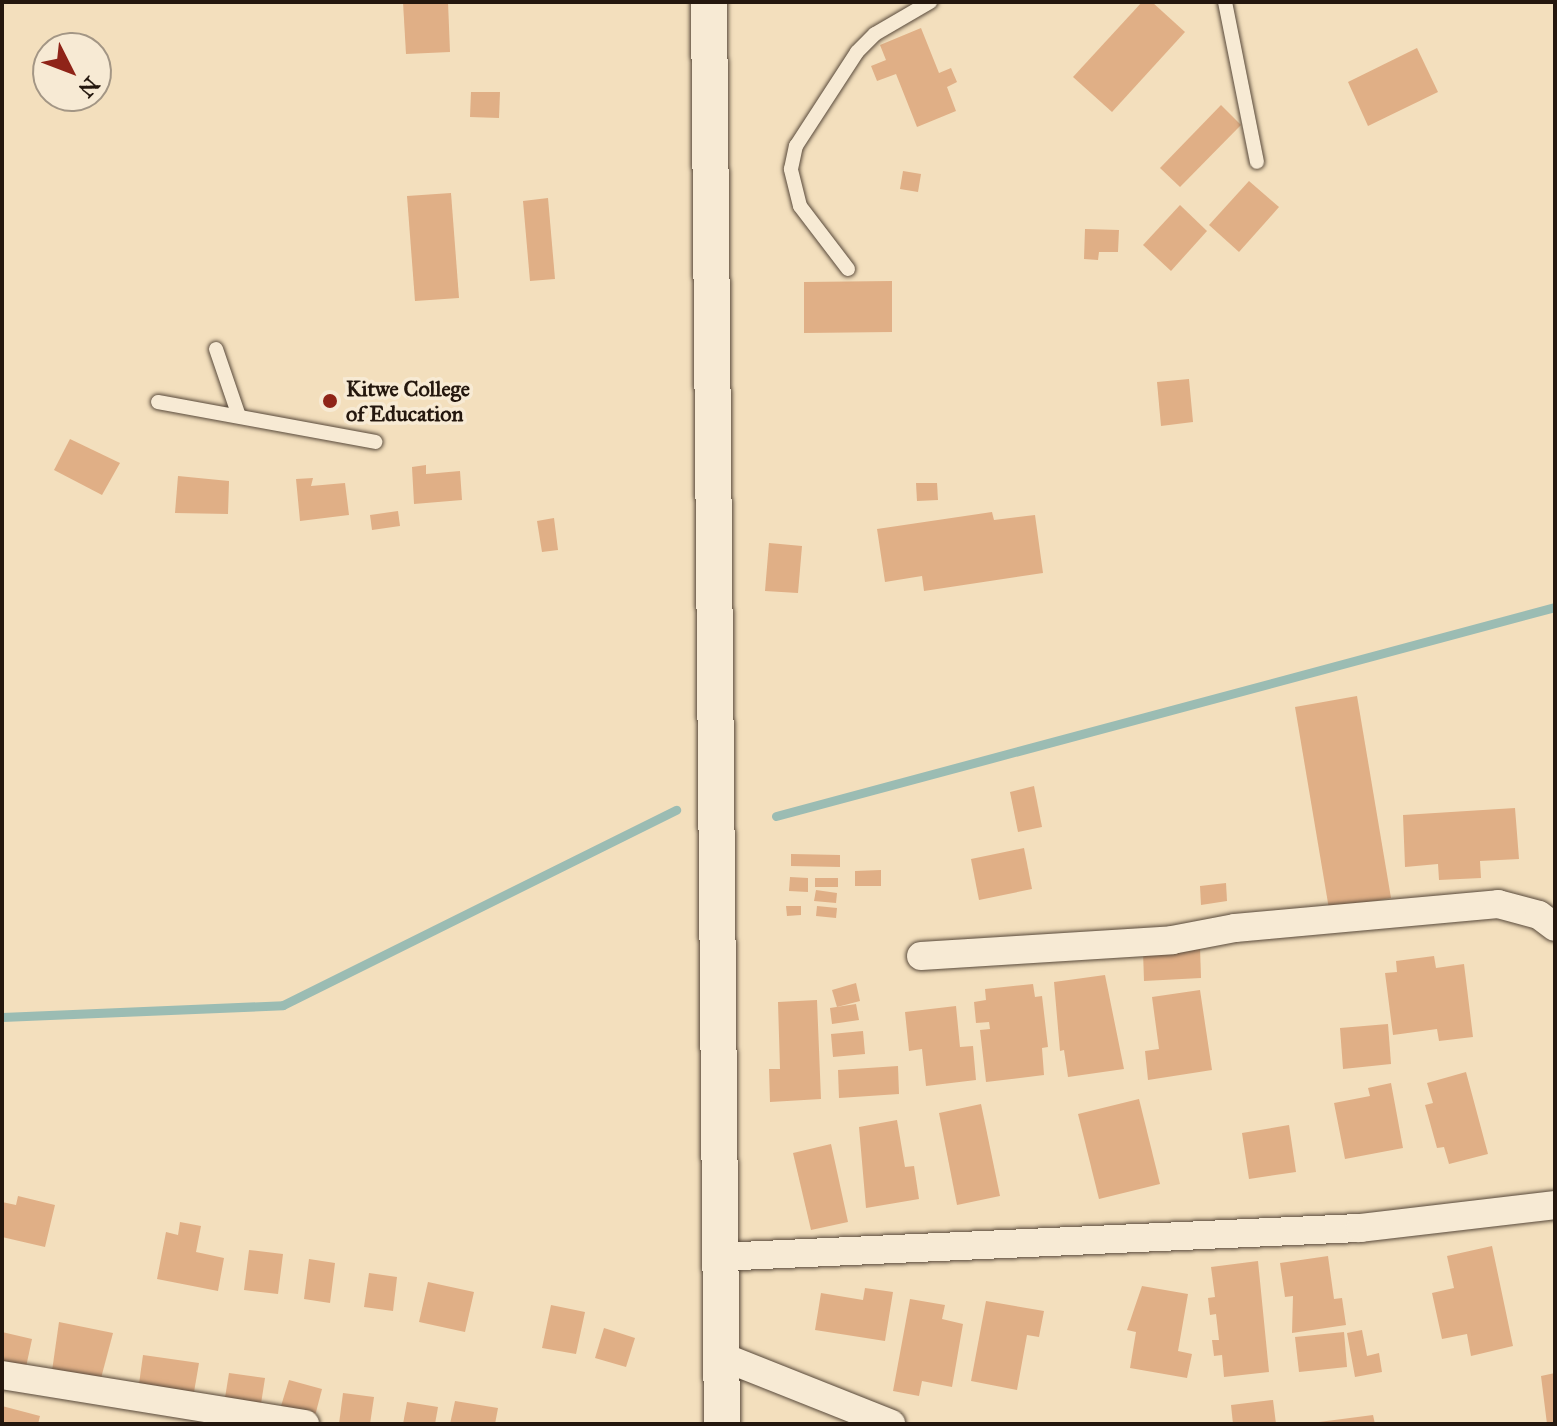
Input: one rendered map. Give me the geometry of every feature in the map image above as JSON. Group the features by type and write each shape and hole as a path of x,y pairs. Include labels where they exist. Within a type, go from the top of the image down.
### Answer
{"street":[{"path":"709,2 718,1257 723,1357 722,1424"},
{"path":"921,956 1172,940 1235,928 1498,904 1539,915 1555,927"},
{"path":"718,1257 1360,1228 1555,1205"},
{"path":"723,1357 891,1424"},
{"path":"2,1375 305,1424"}],"lane":[{"path":"848,269 800,206 791,169 796,146 857,52 875,34 930,2"},
{"path":"1225,2 1257,162"},
{"path":"216,349 239,416"},
{"path":"158,402 375,442"}],"building":[{"path":"403,2 448,2 450,52 406,54"},
{"path":"1142,2 1152,2 1185,32 1112,112 1073,77"},
{"path":"921,28 939,73 951,68 957,82 947,87 956,111 917,127 896,74 877,81 871,66 886,60 880,45"},
{"path":"1417,48 1438,92 1368,126 1348,82"},
{"path":"471,92 500,92 499,118 470,117"},
{"path":"1221,105 1241,125 1180,187 1160,168"},
{"path":"903,171 921,174 918,192 900,189"},
{"path":"1249,181 1279,207 1239,252 1209,225"},
{"path":"451,193 459,298 415,301 407,196"},
{"path":"548,198 555,279 530,281 523,201"},
{"path":"1180,205 1207,231 1171,271 1143,245"},
{"path":"1085,229 1119,230 1118,252 1099,252 1098,260 1084,259"},
{"path":"892,281 892,332 804,333 804,282"},
{"path":"1189,379 1193,422 1161,426 1157,382"},
{"path":"70,439 120,463 102,495 54,470"},
{"path":"426,465 426,474 460,471 462,500 414,504 412,467"},
{"path":"178,476 229,481 228,514 175,513"},
{"path":"313,478 311,486 345,483 349,515 300,521 296,479"},
{"path":"916,483 937,483 938,500 917,501"},
{"path":"398,511 400,526 372,530 370,515"},
{"path":"992,512 994,520 1035,515 1043,573 924,591 922,576 885,582 877,529"},
{"path":"554,518 558,550 542,552 537,521"},
{"path":"769,543 802,546 798,593 765,591"},
{"path":"1357,696 1391,898 1329,909 1295,707"},
{"path":"1034,786 1042,827 1018,832 1010,792"},
{"path":"1515,808 1519,859 1480,861 1481,878 1439,880 1438,864 1405,867 1403,815"},
{"path":"1024,848 1032,889 979,900 971,859"},
{"path":"791,854 840,855 840,867 791,866"},
{"path":"881,870 881,886 855,886 855,871"},
{"path":"790,877 808,878 808,892 789,891"},
{"path":"815,878 838,878 838,887 815,887"},
{"path":"1226,883 1227,901 1201,905 1200,886"},
{"path":"816,890 837,893 836,903 814,901"},
{"path":"786,906 801,906 801,915 787,916"},
{"path":"817,906 837,908 836,918 816,916"},
{"path":"1200,948 1201,978 1144,981 1143,951"},
{"path":"1434,956 1436,968 1464,964 1473,1037 1439,1041 1437,1029 1393,1035 1385,973 1397,972 1396,961"},
{"path":"1105,975 1124,1069 1068,1077 1064,1050 1060,1051 1054,982"},
{"path":"856,983 860,1001 837,1007 832,990"},
{"path":"1033,984 1035,997 1042,996 1048,1047 1042,1048 1044,1075 986,1082 980,1030 990,1029 989,1022 976,1023 974,1002 986,1000 985,989"},
{"path":"1200,990 1212,1070 1148,1080 1145,1051 1159,1049 1152,997"},
{"path":"817,1000 821,1099 770,1102 769,1069 780,1069 778,1002"},
{"path":"856,1004 859,1020 832,1024 830,1008"},
{"path":"956,1006 960,1047 973,1046 976,1080 926,1086 922,1049 909,1051 905,1012"},
{"path":"1388,1024 1391,1064 1343,1069 1340,1028"},
{"path":"863,1031 865,1054 833,1057 831,1034"},
{"path":"898,1066 899,1094 839,1098 838,1070"},
{"path":"1466,1072 1488,1154 1449,1164 1444,1147 1437,1148 1425,1105 1433,1103 1427,1083"},
{"path":"1391,1083 1403,1148 1345,1159 1334,1103 1370,1096 1368,1088"},
{"path":"1139,1099 1160,1184 1099,1199 1078,1114"},
{"path":"981,1104 1000,1196 957,1205 939,1113"},
{"path":"897,1120 905,1167 914,1166 919,1199 866,1208 859,1127"},
{"path":"1289,1125 1296,1172 1249,1179 1242,1133"},
{"path":"831,1144 848,1222 811,1230 793,1153"},
{"path":"18,1196 55,1205 45,1247 2,1237 2,1202 16,1205"},
{"path":"180,1222 201,1226 196,1252 224,1258 218,1291 157,1279 166,1232 178,1235"},
{"path":"1492,1246 1513,1346 1471,1356 1467,1334 1442,1339 1432,1293 1454,1288 1447,1256"},
{"path":"249,1250 283,1254 278,1294 244,1290"},
{"path":"1328,1256 1334,1299 1342,1298 1346,1325 1292,1333 1293,1296 1285,1297 1280,1263"},
{"path":"309,1259 335,1263 330,1303 304,1299"},
{"path":"1258,1261 1269,1372 1224,1377 1222,1355 1214,1356 1212,1340 1219,1340 1216,1314 1210,1315 1208,1298 1215,1297 1211,1267"},
{"path":"369,1273 397,1277 393,1311 364,1307"},
{"path":"428,1282 474,1292 465,1332 419,1322"},
{"path":"1142,1286 1188,1294 1178,1351 1192,1354 1187,1378 1130,1368 1136,1332 1127,1330"},
{"path":"865,1288 893,1292 885,1341 815,1330 821,1293 863,1300"},
{"path":"910,1299 945,1305 942,1319 963,1324 952,1387 922,1381 919,1396 893,1391"},
{"path":"986,1301 1044,1311 1039,1337 1027,1335 1017,1390 971,1381"},
{"path":"551,1305 585,1312 576,1354 542,1348"},
{"path":"59,1322 113,1333 100,1382 52,1371"},
{"path":"604,1328 635,1338 626,1367 595,1358"},
{"path":"1362,1330 1367,1356 1379,1353 1382,1372 1355,1377 1347,1333"},
{"path":"2,1332 32,1339 26,1367 2,1362"},
{"path":"1344,1332 1347,1367 1299,1372 1295,1337"},
{"path":"143,1355 199,1363 194,1392 139,1384"},
{"path":"229,1373 265,1378 260,1410 224,1404"},
{"path":"1555,1373 1555,1424 1547,1424 1541,1376"},
{"path":"289,1380 322,1389 315,1416 281,1406"},
{"path":"343,1393 374,1397 370,1424 339,1424"},
{"path":"1273,1400 1276,1424 1233,1424 1231,1405"},
{"path":"455,1401 498,1408 495,1424 450,1424"},
{"path":"407,1402 438,1407 435,1424 403,1424"},
{"path":"2,1406 40,1416 38,1424 2,1424"},
{"path":"1373,1415 1375,1424 1319,1424 1319,1422"}],"waterway":[{"path":"776,816 1555,607"},
{"path":"2,1017 283,1005 676,810"}],"place":[{"name":"Kitwe College of Education","path":"330,401"}]}
